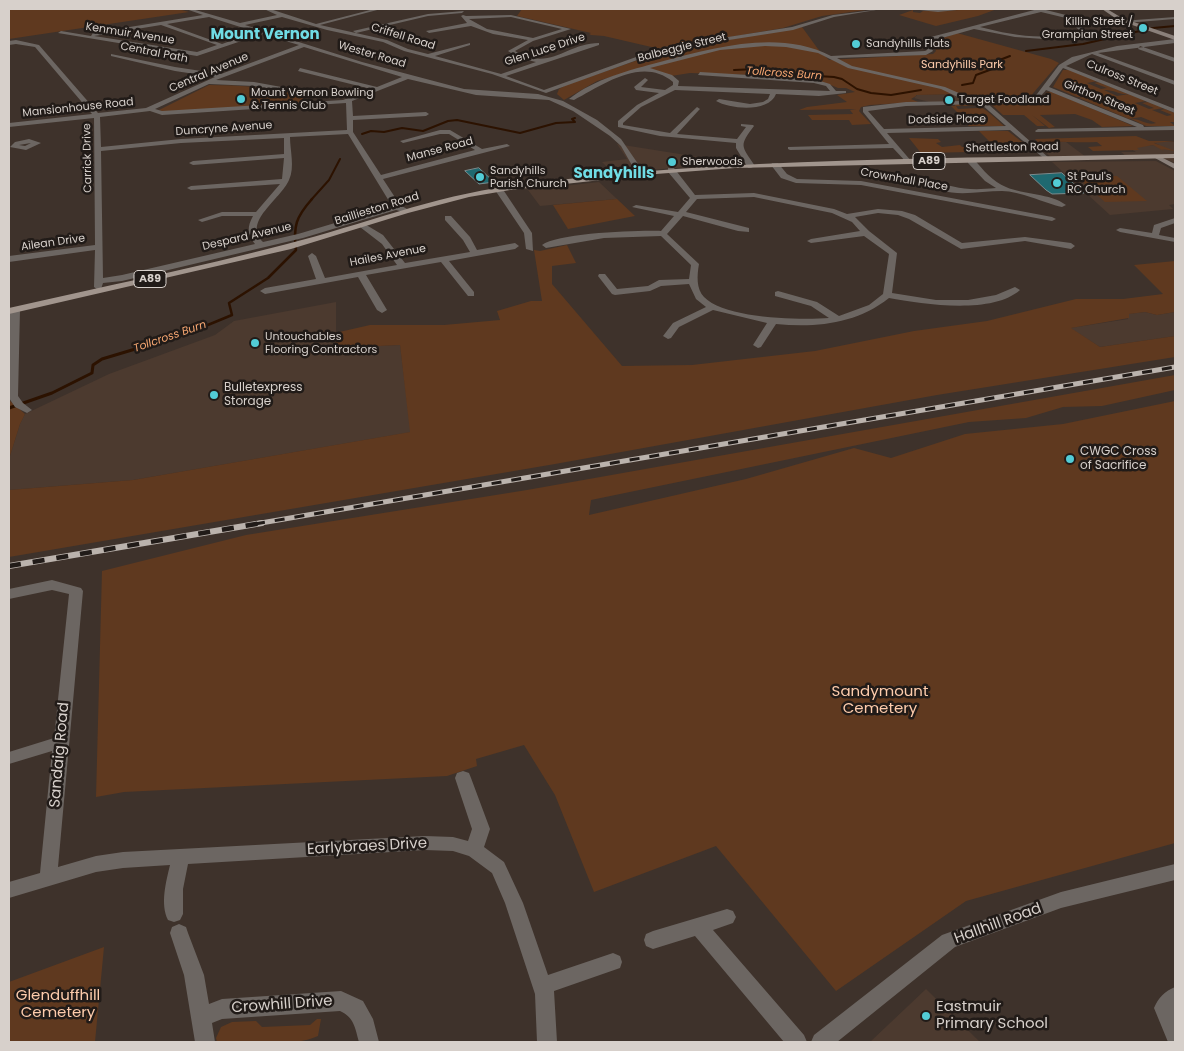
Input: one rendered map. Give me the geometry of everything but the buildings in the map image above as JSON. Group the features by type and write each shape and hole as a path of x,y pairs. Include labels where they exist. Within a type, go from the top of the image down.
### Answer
{"main road":[{"path":"1104,9 1125,21 1175,40"},
{"name":"Shettleston Road","path":"755,165 1175,156"},
{"path":"1157,157 1175,167"},
{"name":"Baillieston Road","path":"12,311 363,225 458,197 499,190 671,170 755,165"}],"street":[{"name":"Wester Road","path":"188,9 409,76 471,92 524,96 543,93"},
{"name":"Criffell Road","path":"266,9 349,33 368,35 397,44 406,50 499,76 543,93"},
{"path":"316,24 379,9"},
{"path":"511,16 516,9"},
{"path":"543,93 660,50 793,28 833,16 880,9"},
{"path":"912,9 942,11 964,9"},
{"path":"832,58 926,53 930,51 925,41 929,39 1046,9"},
{"path":"974,28 1000,35 1040,38 1082,30 1068,17 1039,10"},
{"path":"350,11 359,14"},
{"path":"462,13 471,24"},
{"path":"349,33 428,15 462,13 511,16 568,29 532,39 510,51 521,57 542,62"},
{"path":"81,37 209,15"},
{"path":"240,25 284,15"},
{"path":"1125,21 1175,18"},
{"path":"160,24 222,45 261,32"},
{"path":"429,31 471,24 487,30 532,39"},
{"name":"Kenmuir Avenue","path":"61,33 197,54 222,45"},
{"path":"908,162 865,108 900,104 1031,100 1036,98 1061,66 1072,60 1093,53 1175,40"},
{"name":"Carrick Drive","path":"9,43 37,46 97,116 99,149 99,280 97,291"},
{"path":"428,56 468,44"},
{"name":"Glen Luce Drive","path":"499,76 597,44"},
{"name":"Balbeggie Street","path":"572,99 618,75 647,69 720,48 750,44 800,47 820,52 858,69 943,88 972,102"},
{"name":"Central Avenue","path":"150,109 221,76 305,45"},
{"path":"1136,46 1175,60"},
{"path":"1093,53 1175,84"},
{"name":"Central Path","path":"113,55 175,69 221,76"},
{"name":"Culross Street","path":"1061,66 1074,69 1175,111"},
{"path":"647,69 674,79 677,83 674,88"},
{"path":"300,70 380,89"},
{"path":"700,74 814,81 828,85 834,93"},
{"path":"150,109 162,113 349,101 409,76"},
{"path":"645,80 636,88 665,92"},
{"path":"207,82 254,84 320,96"},
{"path":"738,141 629,130 619,124 639,106 674,88 773,93 844,92"},
{"name":"Girthon Street","path":"1044,88 1056,91 1145,128"},
{"path":"543,93 575,108 622,143 641,174"},
{"path":"719,101 762,106 768,102 773,93"},
{"path":"349,101 350,132 397,207 405,212"},
{"path":"1157,103 1175,101"},
{"path":"982,102 1047,159"},
{"name":"Mansionhouse Road","path":"9,125 150,109"},
{"path":"672,135 697,109"},
{"path":"350,118 426,114"},
{"path":"1069,124 1076,130"},
{"path":"744,125 751,126 738,141 739,148 755,165"},
{"name":"Dodside Place","path":"882,131 1012,128"},
{"path":"1038,131 1175,128"},
{"path":"403,141 440,132 453,131 481,151"},
{"name":"Duncryne Avenue","path":"99,149 181,141 350,132"},
{"path":"260,245 253,236 252,226 285,181 287,134"},
{"name":"Manse Road","path":"379,178 507,146"},
{"path":"791,149 895,146"},
{"path":"9,155 20,149"},
{"path":"193,163 286,156"},
{"path":"971,160 988,179 1003,189"},
{"name":"Crownhall Place","path":"775,165 782,175 796,181 861,183 1052,219"},
{"path":"671,170 694,197"},
{"path":"191,188 285,181"},
{"path":"927,181 941,189 984,191 1003,189 1062,205"},
{"path":"499,190 528,233 530,249"},
{"path":"546,245 565,240 628,233 663,234 694,264 692,275 700,298 712,307 772,322 838,319 871,308 887,295 893,253 866,233 855,220 824,209 796,205 754,195 694,197"},
{"path":"663,234 694,197"},
{"name":"Despard Avenue","path":"99,280 119,278 260,245 296,241 397,207"},
{"path":"636,207 681,214 746,230"},
{"path":"846,216 878,211 899,213 912,217 959,248 1005,240 1024,240 1071,246"},
{"path":"202,220 222,214 259,214"},
{"path":"1028,224 1034,215"},
{"path":"448,218 467,240 474,252"},
{"path":"1155,236 1157,227 1175,220"},
{"path":"363,225 376,232 402,265"},
{"path":"1120,230 1175,240"},
{"path":"811,241 866,233"},
{"name":"Hailes Avenue","path":"265,291 515,246"},
{"name":"Ailean Drive","path":"9,259 99,248"},
{"path":"312,256 321,280"},
{"path":"442,258 471,294"},
{"path":"360,273 382,310"},
{"path":"602,276 615,292"},
{"path":"603,294 650,288 659,283 694,281"},
{"path":"887,295 922,302 956,304 998,298 1014,290"},
{"path":"778,294 814,304 838,319"},
{"path":"668,336 676,325 712,307"},
{"path":"12,311 13,396 19,405 28,410"},
{"path":"758,345 772,322"},
{"name":"Sandaig Road","path":"9,594 52,585 76,591 48,878"},
{"path":"9,758 61,742"},
{"path":"463,778 481,829 474,850"},
{"name":"Earlybraes Drive","path":"48,878 96,864 123,860 425,843 453,844 474,850 498,868 514,903 545,994 547,1042"},
{"path":"180,858 174,889 177,924 194,974 204,1042"},
{"name":"Hallhill Road","path":"821,1042 949,941 1061,900 1175,872"},
{"path":"9,890 48,878"},
{"path":"653,940 727,917"},
{"path":"698,926 797,1042"},
{"path":"542,986 613,962"},
{"path":"1175,996 1164,1008 1175,1036"},
{"name":"Crowhill Drive","path":"201,1017 222,1009 341,1001 356,1008 363,1019 369,1042"}],"shaded area":[{"path":"959,94 972,102 933,103 914,98 917,95"},
{"path":"1034,142 1066,142 1086,157 1052,158"},
{"path":"1153,142 1175,142 1175,163 1158,156 1127,157 1121,152 1136,152 1126,146 1159,145"},
{"path":"617,144 736,163 613,173 602,162 627,159"},
{"path":"1156,161 1175,171 1175,204 1169,205 1173,209 1110,215 1052,162"},
{"path":"599,182 617,199 540,206 528,190"},
{"path":"336,302 336,348 400,345 411,432 133,480 9,490 9,459 25,414 109,374 215,335 234,321"},
{"path":"1145,312 1157,315 1175,312 1175,336 1100,347 1070,328 1128,319 1128,314"},
{"name":"Eastmuir Primary School","path":"926,989 980,1042 870,1042"}],"green space":[{"path":"9,9 178,9 189,12 9,39"},
{"path":"522,9 873,9 822,16 783,28 660,49 604,36 591,35 589,34 591,33 517,16"},
{"path":"997,9 978,16 936,26 899,15 913,10 913,12 920,13 923,11"},
{"name":"Sandyhills Park","path":"802,27 818,49 829,60 933,54 936,51 932,42 957,33 1051,59 1059,63 1029,98 981,100 965,94 916,95 911,99 918,102 861,107 859,111 871,124 852,125 849,120 812,120 808,115 853,114 850,110 856,109 799,110 807,107 847,102 837,95 855,92 814,80 690,73 671,76 645,67 597,81 564,100 557,94 559,89 566,85 667,50"},
{"path":"1063,70 1071,70 1098,81 1087,83 1101,89 1107,88 1094,83 1099,82 1128,94 1104,90 1117,96 1129,94 1146,101 1135,103 1149,109 1154,108 1142,103 1148,102 1164,108 1152,110 1167,116 1172,115 1160,110 1165,109 1175,113 1175,122 1170,122 1175,126 1146,126 1131,119 1150,124 1156,123 1141,117 1129,119 1079,98 1088,96 1070,91 1082,97 1077,97 1053,87"},
{"name":"Mount Vernon Bowling & Tennis Club","path":"209,85 256,87 303,94 303,104 164,112 159,110"},
{"path":"1047,92 1053,92 1133,126 1102,127 1092,120 1075,114 1040,115 1055,127 1049,128 1032,115 1045,126 1037,126 1024,115 1003,115 992,105 1039,102"},
{"path":"954,104 972,104 974,106 956,106 958,109 978,108 975,105 991,114 1004,126 969,126 956,115 959,114 951,106 955,106"},
{"path":"979,131 1008,131 1022,142 991,143"},
{"path":"1136,136 1149,141 1175,141 1154,143 1175,151 1162,149 1164,151 1153,145 1137,148 1139,150 1093,151 1088,147 1102,146 1097,142 1038,142 1035,139"},
{"path":"909,138 938,139 941,142 936,143 942,147 1000,144 1004,149 1014,149 1016,151 921,153"},
{"path":"1117,176 1147,201 1105,202 1077,177"},
{"path":"617,199 635,216 568,229 553,205"},
{"path":"567,245 576,263 552,266 552,284 622,366 692,365 815,351 914,331 987,321 1076,299 1123,299 1163,294 1134,265 1175,261 1175,312 1157,315 1145,312 1129,314 1129,318 1071,328 1100,347 1175,336 1175,357 937,395 555,464 9,557 9,490 133,480 410,432 400,345 336,348 335,333 370,325 444,325 500,320 497,311 531,301 542,301 534,250 540,251"},
{"name":"Sandymount Cemetery","path":"1175,375 1175,390 1102,406 1063,407 1026,418 969,422 591,500 589,515 746,479 854,448 891,458 965,434 1063,424 1175,401 1175,843 966,901 836,991 716,846 594,892 555,795 524,745 476,759 477,766 447,776 124,792 96,797 102,571 246,535 527,490"},
{"path":"9,400 25,414 9,459"},
{"name":"Glenduffhill Cemetery","path":"104,947 95,1042 9,1042 9,982"},
{"path":"317,1019 321,1019 318,1036 307,1040 269,1044 217,1042 216,1038 221,1027 232,1022 256,1021 262,1027 310,1025"}],"waterway":[{"name":"Tollcross Burn","path":"1026,51 1083,44 1153,28 1175,26"},
{"name":"Tollcross Burn","path":"962,85 973,83 976,75 995,68 997,61 1010,56"},
{"name":"Tollcross Burn","path":"734,70 757,69 785,74 834,77 842,79 857,89 871,93 891,95 921,90"},
{"name":"Tollcross Burn","path":"362,134 371,131 384,132 402,128 423,131 448,121 457,120 520,133 556,123 575,122 572,119 575,118"},
{"name":"Tollcross Burn","path":"311,200 329,180 340,159"},
{"name":"Tollcross Burn","path":"158,342 186,334 232,315 229,303 268,278 296,250 295,234 297,222 302,211 312,199"},
{"name":"Tollcross Burn","path":"9,408 52,393 92,373 93,365 102,359 162,341"}],"railway":[{"path":"255,524 1175,367"},
{"path":"9,566 262,523"}],"place":[{"name":"Killin Street / Grampian Street","path":"1143,28"},
{"name":"Sandyhills Flats","path":"856,44"},
{"name":"Mount Vernon Bowling & Tennis Club","path":"241,99"},
{"name":"Target Foodland","path":"949,100"},
{"name":"Sherwoods","path":"672,162"},
{"name":"Sandyhills Parish Church","path":"480,177"},
{"name":"St Paul's RC Church","path":"1057,183"},
{"name":"Untouchables Flooring Contractors","path":"255,343"},
{"name":"Bulletexpress Storage","path":"214,395"},
{"name":"CWGC Cross of Sacrifice","path":"1070,459"},
{"name":"Eastmuir Primary School","path":"926,1016"}],"district":[{"name":"Mount Vernon","path":"265,35"},
{"name":"Sandyhills","path":"614,174"}]}
